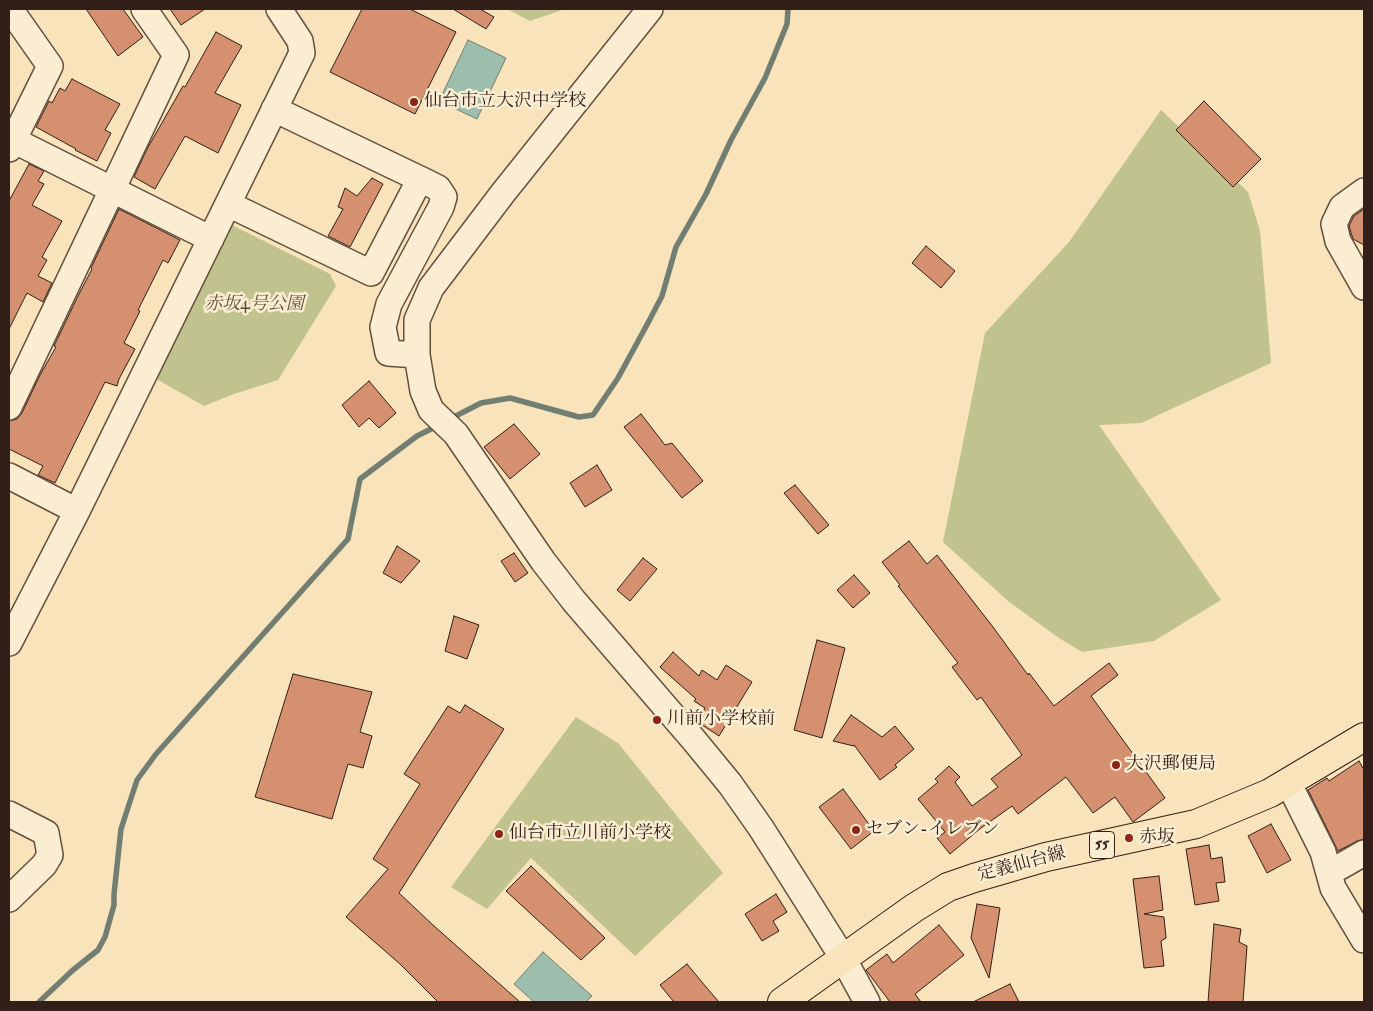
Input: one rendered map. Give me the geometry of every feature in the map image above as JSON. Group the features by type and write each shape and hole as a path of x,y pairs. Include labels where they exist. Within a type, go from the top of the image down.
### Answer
{"main road":[{"name":"定義仙台線","path":"782,1002 914,908 948,887 1046,857 1196,824 1270,793 1364,737"}],"street":[{"path":"10,9 50,66 10,142 212,239"},
{"path":"9,407 176,55 144,9"},
{"path":"9,643 77,511 302,53 300,41 279,9"},
{"path":"650,9 514,178 431,288 417,320 417,355 423,391 431,410 456,434 538,553 574,601 730,784 761,828 843,958 867,1002"},
{"path":"274,109 420,178 438,188 444,197 441,207 389,304 383,327 388,353 417,355"},
{"path":"228,204 371,273 420,178"},
{"path":"1364,191 1342,207 1334,224 1338,241 1364,287"},
{"path":"9,476 77,511"},
{"path":"1288,782 1324,852 1333,888 1364,940"},
{"path":"9,814 46,833 50,855 44,865 9,899"},
{"path":"1329,873 1364,853"}],"green space":[{"path":"507,9 565,9 530,21"},
{"path":"1161,110 1248,192 1260,231 1271,363 1141,423 1099,425 1221,600 1154,641 1082,652 1059,638 1008,601 943,542 985,333 1069,242"},
{"name":"赤坂4号公園","path":"232,225 330,274 336,286 278,380 204,406 153,377 223,231"},
{"path":"576,717 618,743 723,873 635,956 531,858 487,909 451,887"}],"shaded area":[{"path":"468,40 506,58 477,119 439,101"},
{"path":"543,952 592,996 586,1002 534,1002 514,984"}],"building":[{"path":"86,9 123,9 143,37 118,56"},
{"path":"170,9 205,9 181,25"},
{"path":"362,9 410,9 456,32 415,114 330,72"},
{"path":"453,9 480,9 494,17 486,29"},
{"path":"216,32 242,46 215,93 241,105 218,153 185,136 155,189 134,177 147,149"},
{"path":"72,79 120,104 105,130 111,133 97,161 36,127 49,101 52,103 60,88 65,91"},
{"path":"1204,101 1261,159 1233,187 1176,130"},
{"path":"29,164 44,171 38,181 44,184 32,205 62,221 42,257 47,260 38,276 52,283 43,302 27,293 9,329 9,201"},
{"path":"372,178 383,184 350,247 328,236 343,209 338,207 345,188 357,196"},
{"path":"119,209 180,240 168,263 163,260 138,310 140,311 124,343 135,349 117,386 105,382 55,483 38,475 43,466 9,449 9,421 17,419 22,413 56,347 54,346"},
{"path":"1364,209 1364,245 1353,239 1349,226 1354,216"},
{"path":"926,246 955,271 941,288 912,263"},
{"path":"369,381 396,413 379,428 369,418 359,427 342,405"},
{"path":"641,414 665,445 672,443 703,481 682,498 624,427"},
{"path":"514,424 540,454 510,479 484,447"},
{"path":"597,465 612,490 585,507 570,483"},
{"path":"795,485 829,525 818,534 784,493"},
{"path":"909,541 927,564 937,555 1028,675 1029,673 1054,706 1109,663 1118,675 1091,696 1165,798 1133,822 1115,797 1093,813 1066,777 1018,814 1012,806 981,828 950,854 937,838 945,832 918,799 938,782 935,779 949,766 960,777 955,782 972,806 998,787 991,779 1022,755 981,697 977,700 952,667 958,663 898,586 900,585 882,562"},
{"path":"397,546 420,561 401,583 383,573"},
{"path":"514,553 528,573 515,582 501,561"},
{"path":"643,558 657,569 630,601 617,590"},
{"path":"854,575 870,593 853,608 837,590"},
{"path":"454,616 479,625 467,659 445,651"},
{"path":"817,640 845,648 822,738 794,730"},
{"path":"673,652 699,676 702,670 717,680 726,665 752,682 719,736 697,722 705,708 694,701 696,699 660,667"},
{"path":"293,674 372,692 360,732 372,736 363,768 348,764 332,819 255,797"},
{"path":"465,705 504,729 399,893 520,1002 438,1002 400,964 346,917 388,869 373,859 420,784 404,774 448,706 460,713"},
{"path":"851,715 882,737 895,726 914,749 895,765 897,767 880,780 854,745 833,741"},
{"path":"1359,761 1364,770 1364,839 1338,851 1308,790 1327,778 1329,781"},
{"path":"843,789 874,831 851,849 819,807"},
{"path":"1271,824 1291,860 1267,873 1248,836"},
{"path":"1209,845 1211,859 1222,857 1225,882 1216,883 1219,901 1195,905 1186,849"},
{"path":"531,866 605,938 581,960 506,891"},
{"path":"1159,876 1163,910 1144,914 1164,917 1166,938 1161,941 1164,966 1144,968 1133,879"},
{"path":"776,894 787,912 773,921 779,931 762,941 745,914"},
{"path":"977,904 1000,908 989,978 971,938"},
{"path":"1214,924 1241,929 1239,942 1247,946 1243,1002 1208,1002"},
{"path":"939,925 964,955 915,994 921,1002 890,1002 866,970 887,954 893,963"},
{"path":"687,964 719,1002 674,1002 660,985"},
{"path":"1010,984 1019,1002 973,1002"}],"waterway":[{"path":"450,419 481,403 510,398 579,417 593,415 618,378 662,296 676,247 706,194 731,140 765,78 787,24 788,9"},
{"path":"39,1002 73,970 98,950 105,937 114,905 121,829 137,780 156,754 348,539 360,479 417,436 437,426"}],"place":[{"name":"仙台市立大沢中学校","path":"414,102"},
{"name":"川前小学校前","path":"657,720"},
{"name":"大沢郵便局","path":"1116,765"},
{"name":"セブン-イレブン","path":"856,830"},
{"name":"仙台市立川前小学校","path":"499,834"},
{"name":"赤坂","path":"1129,838"}]}
